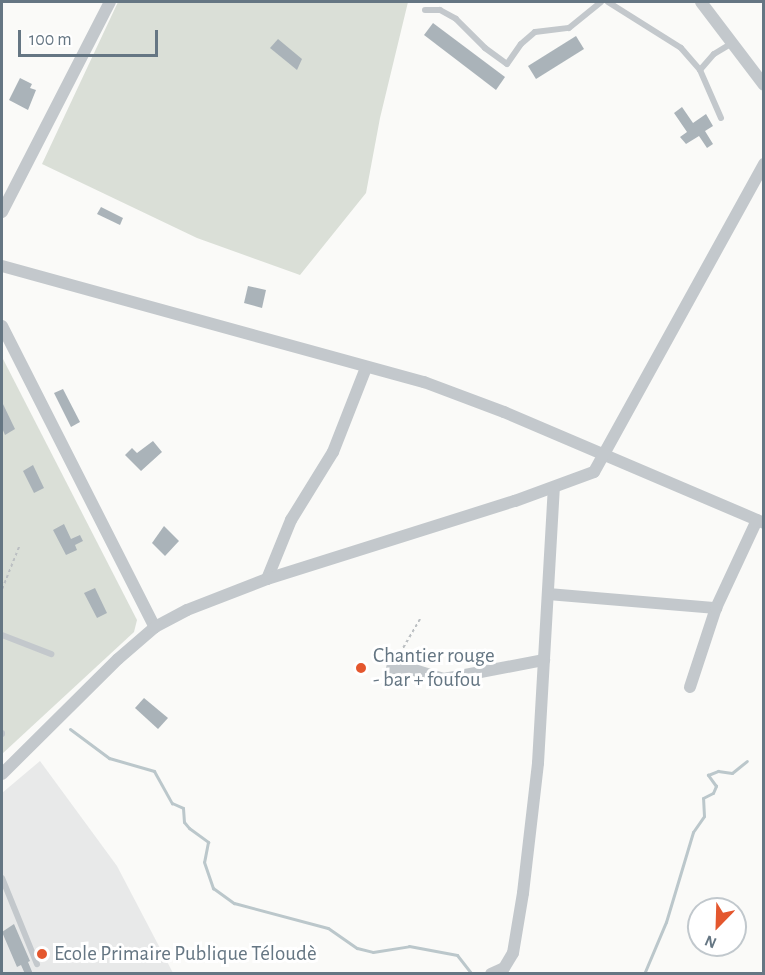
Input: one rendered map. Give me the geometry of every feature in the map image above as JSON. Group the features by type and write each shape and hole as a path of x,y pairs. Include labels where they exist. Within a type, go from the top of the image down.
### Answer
{"street":[{"path":"2,212 110,2"},
{"path":"701,2 764,86"},
{"path":"2,774 118,659 155,627 187,610 267,579 554,487 594,472 605,456 764,164"},
{"path":"2,266 366,368 424,382 484,404 760,522 716,608 690,687"},
{"path":"2,326 155,627"},
{"path":"267,579 291,520 333,452 366,368"},
{"path":"491,974 504,968 513,953 523,893 538,762 554,487"},
{"path":"548,594 716,608"},
{"path":"392,668 411,669 444,679 544,660"}],"lane":[{"path":"426,10 440,10 456,19 485,48 507,64 521,44 535,32 568,28 601,2"},
{"path":"608,2 681,48 700,70 721,118"},
{"path":"700,70 714,54 732,43"},
{"path":"2,635 51,654"},
{"path":"2,878 37,964"}],"path":[{"path":"2,589 20,544"},
{"path":"382,685 420,619"}],"shaded area":[{"path":"118,2 408,2 380,118 366,193 300,275 197,238 42,164"},
{"path":"2,357 137,620 134,632 2,754"},
{"name":"Ecole Primaire Publique Téloudè","path":"40,761 117,866 173,973 2,974 2,793"}],"building":[{"path":"433,23 505,77 496,90 424,35"},
{"path":"576,36 584,49 536,79 528,66"},
{"path":"278,39 302,59 297,70 270,48"},
{"path":"20,78 32,84 30,88 36,90 28,110 9,100"},
{"path":"682,107 693,123 706,114 713,126 705,131 713,144 707,148 699,136 686,144 680,137 687,132 674,113"},
{"path":"101,207 123,218 120,225 97,214"},
{"path":"248,286 266,290 262,308 244,303"},
{"path":"63,389 80,422 71,427 54,393"},
{"path":"2,402 15,429 5,435 2,428"},
{"path":"153,441 162,452 141,471 125,455 132,448 137,453"},
{"path":"33,465 44,488 34,493 23,471"},
{"path":"64,524 71,539 80,535 83,541 75,545 77,550 66,555 53,530"},
{"path":"164,526 179,541 165,556 152,543"},
{"path":"95,588 107,613 97,618 84,593"},
{"path":"144,698 168,718 158,729 135,708"},
{"path":"14,924 30,961 28,962 33,974 25,974 21,965 17,967 2,932"}],"waterway":[{"path":"70,729 109,758 154,771 172,803 183,808 184,822 208,842 204,862 213,888 234,903 328,928 357,948 373,952 409,946 457,955 472,974"},
{"path":"644,974 666,922 693,832 704,816 703,798 713,793 716,786 708,775 718,771 732,773 747,761"}],"place":[{"name":"Chantier rouge - bar + foufou","path":"361,668"},
{"name":"Ecole Primaire Publique Téloudè","path":"42,954"}]}
